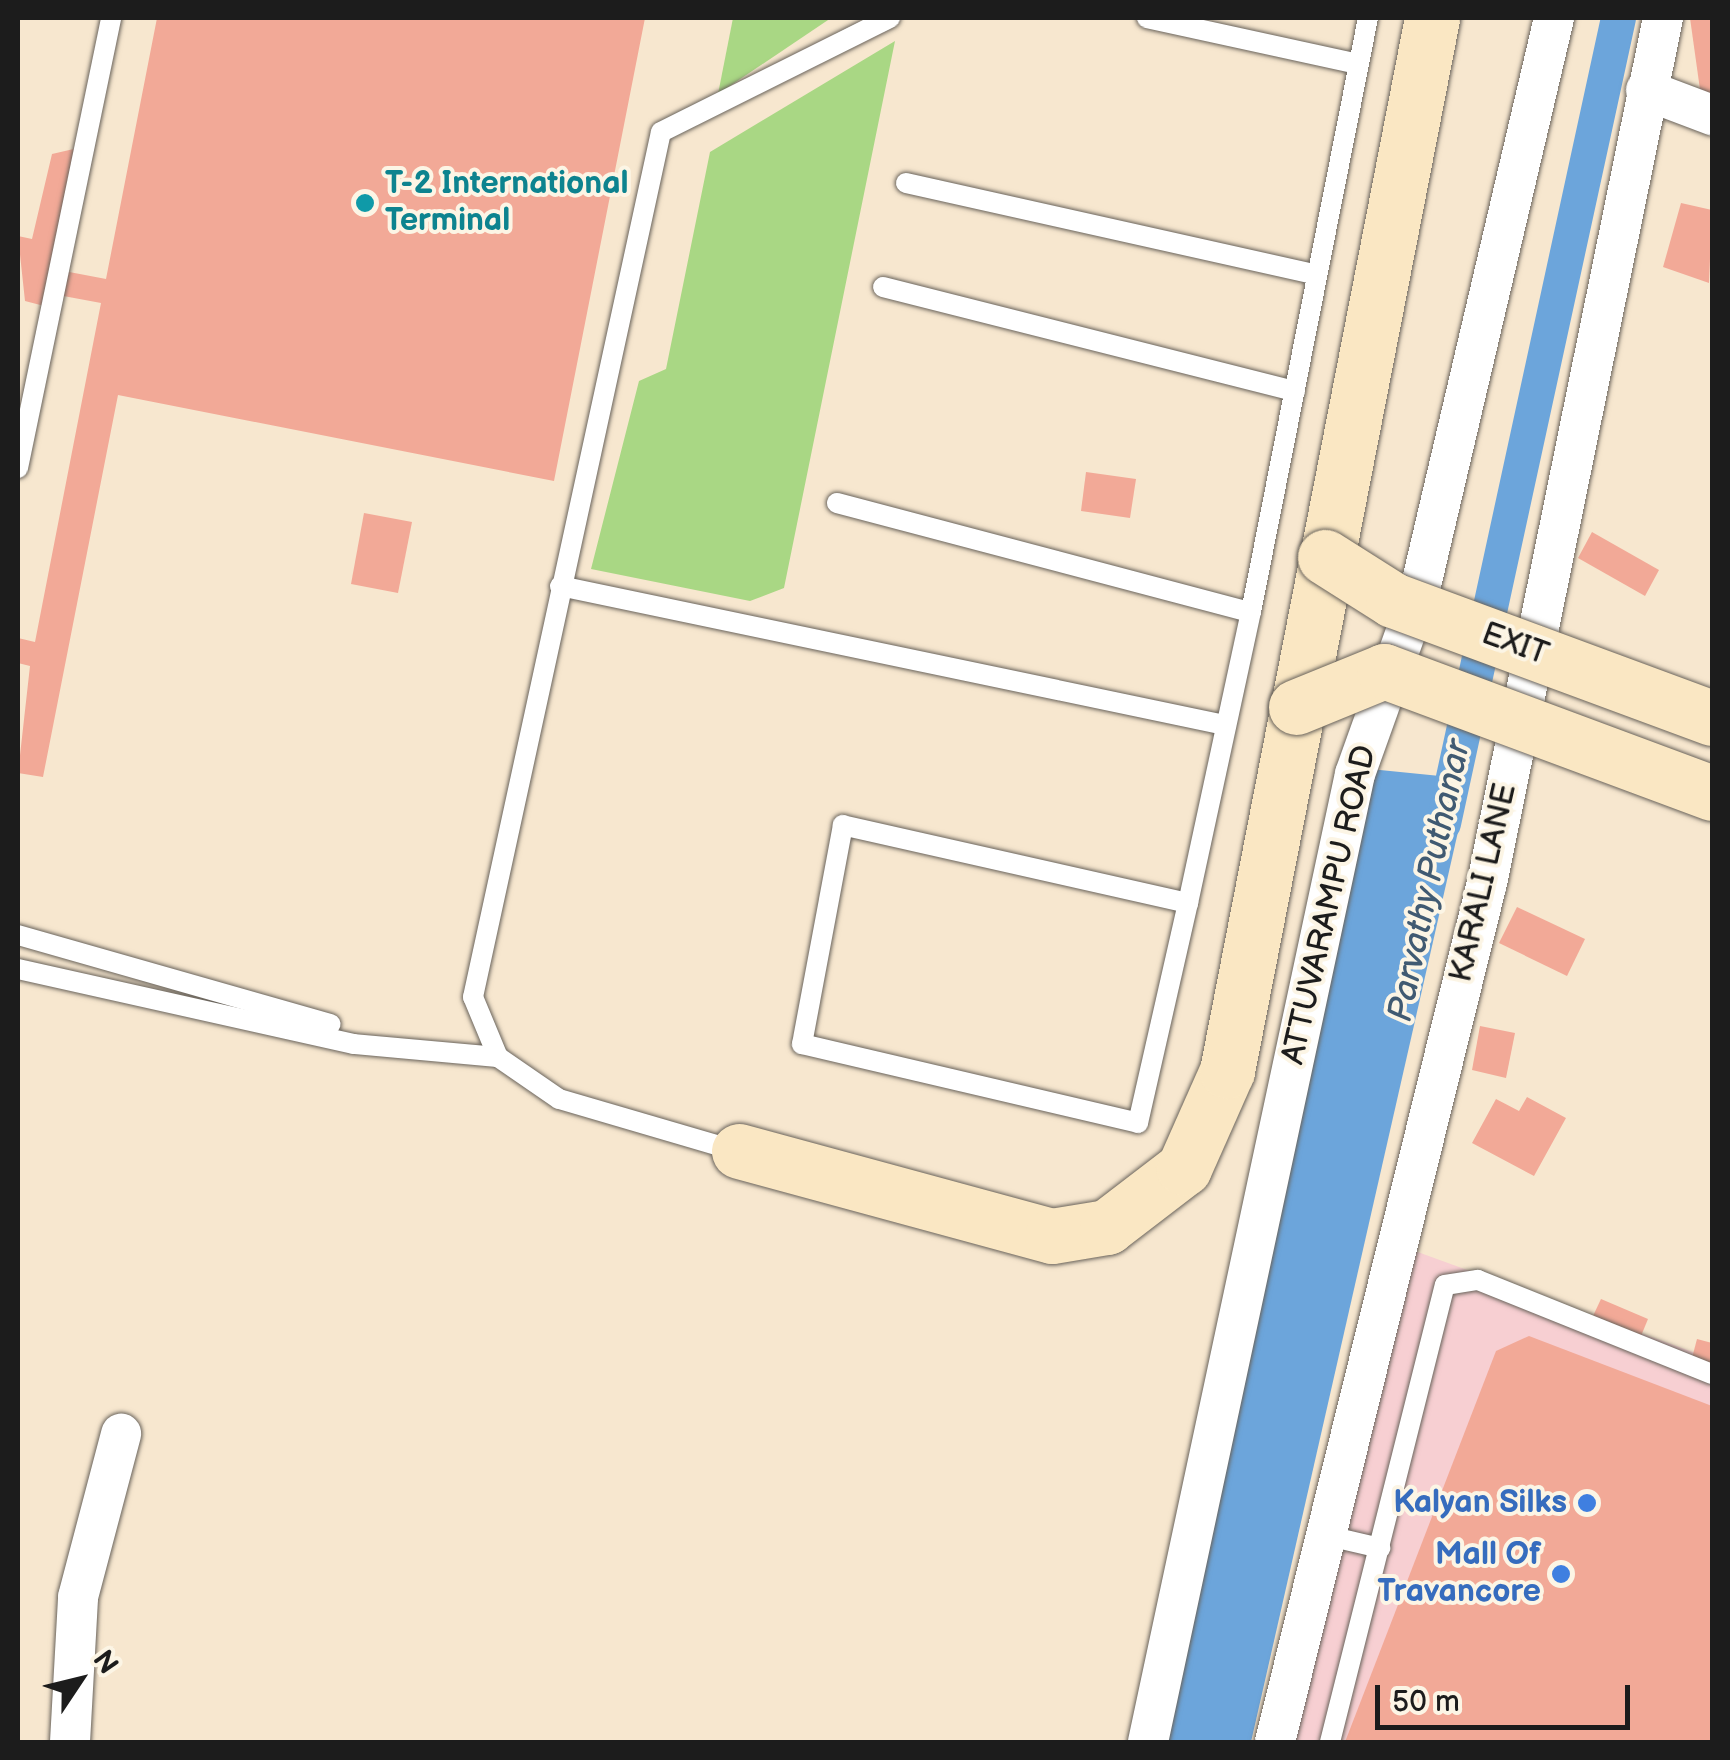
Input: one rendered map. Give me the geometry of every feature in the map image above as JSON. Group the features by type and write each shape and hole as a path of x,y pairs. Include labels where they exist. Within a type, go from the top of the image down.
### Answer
{"street":[{"path":"738,1152 1052,1236 1107,1227 1184,1168 1227,1071 1324,556 1432,18"},
{"name":"ATTUVARAMPU ROAD","path":"1148,1742 1355,774 1418,598 1554,18"},
{"name":"KARALI LANE","path":"1275,1742 1320,1534 1487,883 1663,18"},
{"path":"1646,90 1712,115"},
{"name":"EXIT","path":"1324,556 1393,600 1712,718"},
{"path":"1296,707 1384,671 1712,793"},
{"path":"70,1742 78,1597 121,1434"}],"lane":[{"path":"18,468 111,18"},
{"path":"498,1057 473,997 661,132 890,18"},
{"path":"1147,18 1358,64"},
{"path":"1188,904 843,825 802,1044 1138,1123 1188,904 1251,612 1368,18"},
{"path":"906,182 1316,276"},
{"path":"883,286 1295,391"},
{"path":"837,503 1251,612"},
{"path":"560,586 1226,725"},
{"path":"18,935 331,1024"},
{"path":"18,969 354,1044 498,1057 558,1099 738,1152"},
{"path":"1330,1742 1445,1284 1478,1280 1712,1374"},
{"path":"1320,1534 1380,1548"}],"shaded area":[{"name":"Mall Of Travancore","path":"1404,1247 1712,1359 1712,1742 1286,1742"}],"green space":[{"path":"733,18 831,18 718,94"},
{"path":"895,41 784,588 750,601 591,569 639,381 666,369 710,152"}],"water":[{"path":"1360,768 1470,779 1251,1742 1167,1742"}],"building":[{"name":"T-2 International Terminal","path":"157,18 645,18 554,481 118,395 43,777 18,773 30,666 18,663 18,638 35,642 101,303 58,295 48,307 25,301 18,236 32,239 52,154 78,148 64,271 106,279"},
{"path":"1690,18 1712,18 1712,110 1703,111"},
{"path":"1681,203 1712,210 1709,283 1663,267"},
{"path":"1086,472 1136,479 1130,518 1081,511"},
{"path":"364,513 412,522 398,593 351,584"},
{"path":"1592,532 1659,570 1645,596 1578,558"},
{"path":"1517,907 1585,939 1567,976 1499,943"},
{"path":"1480,1026 1515,1033 1506,1078 1472,1070"},
{"path":"1527,1097 1566,1118 1534,1176 1472,1143 1496,1099 1519,1111"},
{"path":"1601,1299 1648,1319 1641,1336 1593,1316"},
{"name":"Mall Of Travancore","path":"1529,1336 1712,1406 1712,1742 1345,1742 1496,1351"},
{"path":"1697,1339 1712,1343 1712,1363 1692,1358"}],"waterway":[{"name":"Parvathy Puthanar","path":"1443,823 1618,18"}],"place":[{"name":"T-2 International Terminal","path":"365,203"},
{"name":"Kalyan Silks","path":"1587,1503"},
{"name":"Mall Of Travancore","path":"1561,1574"}]}
